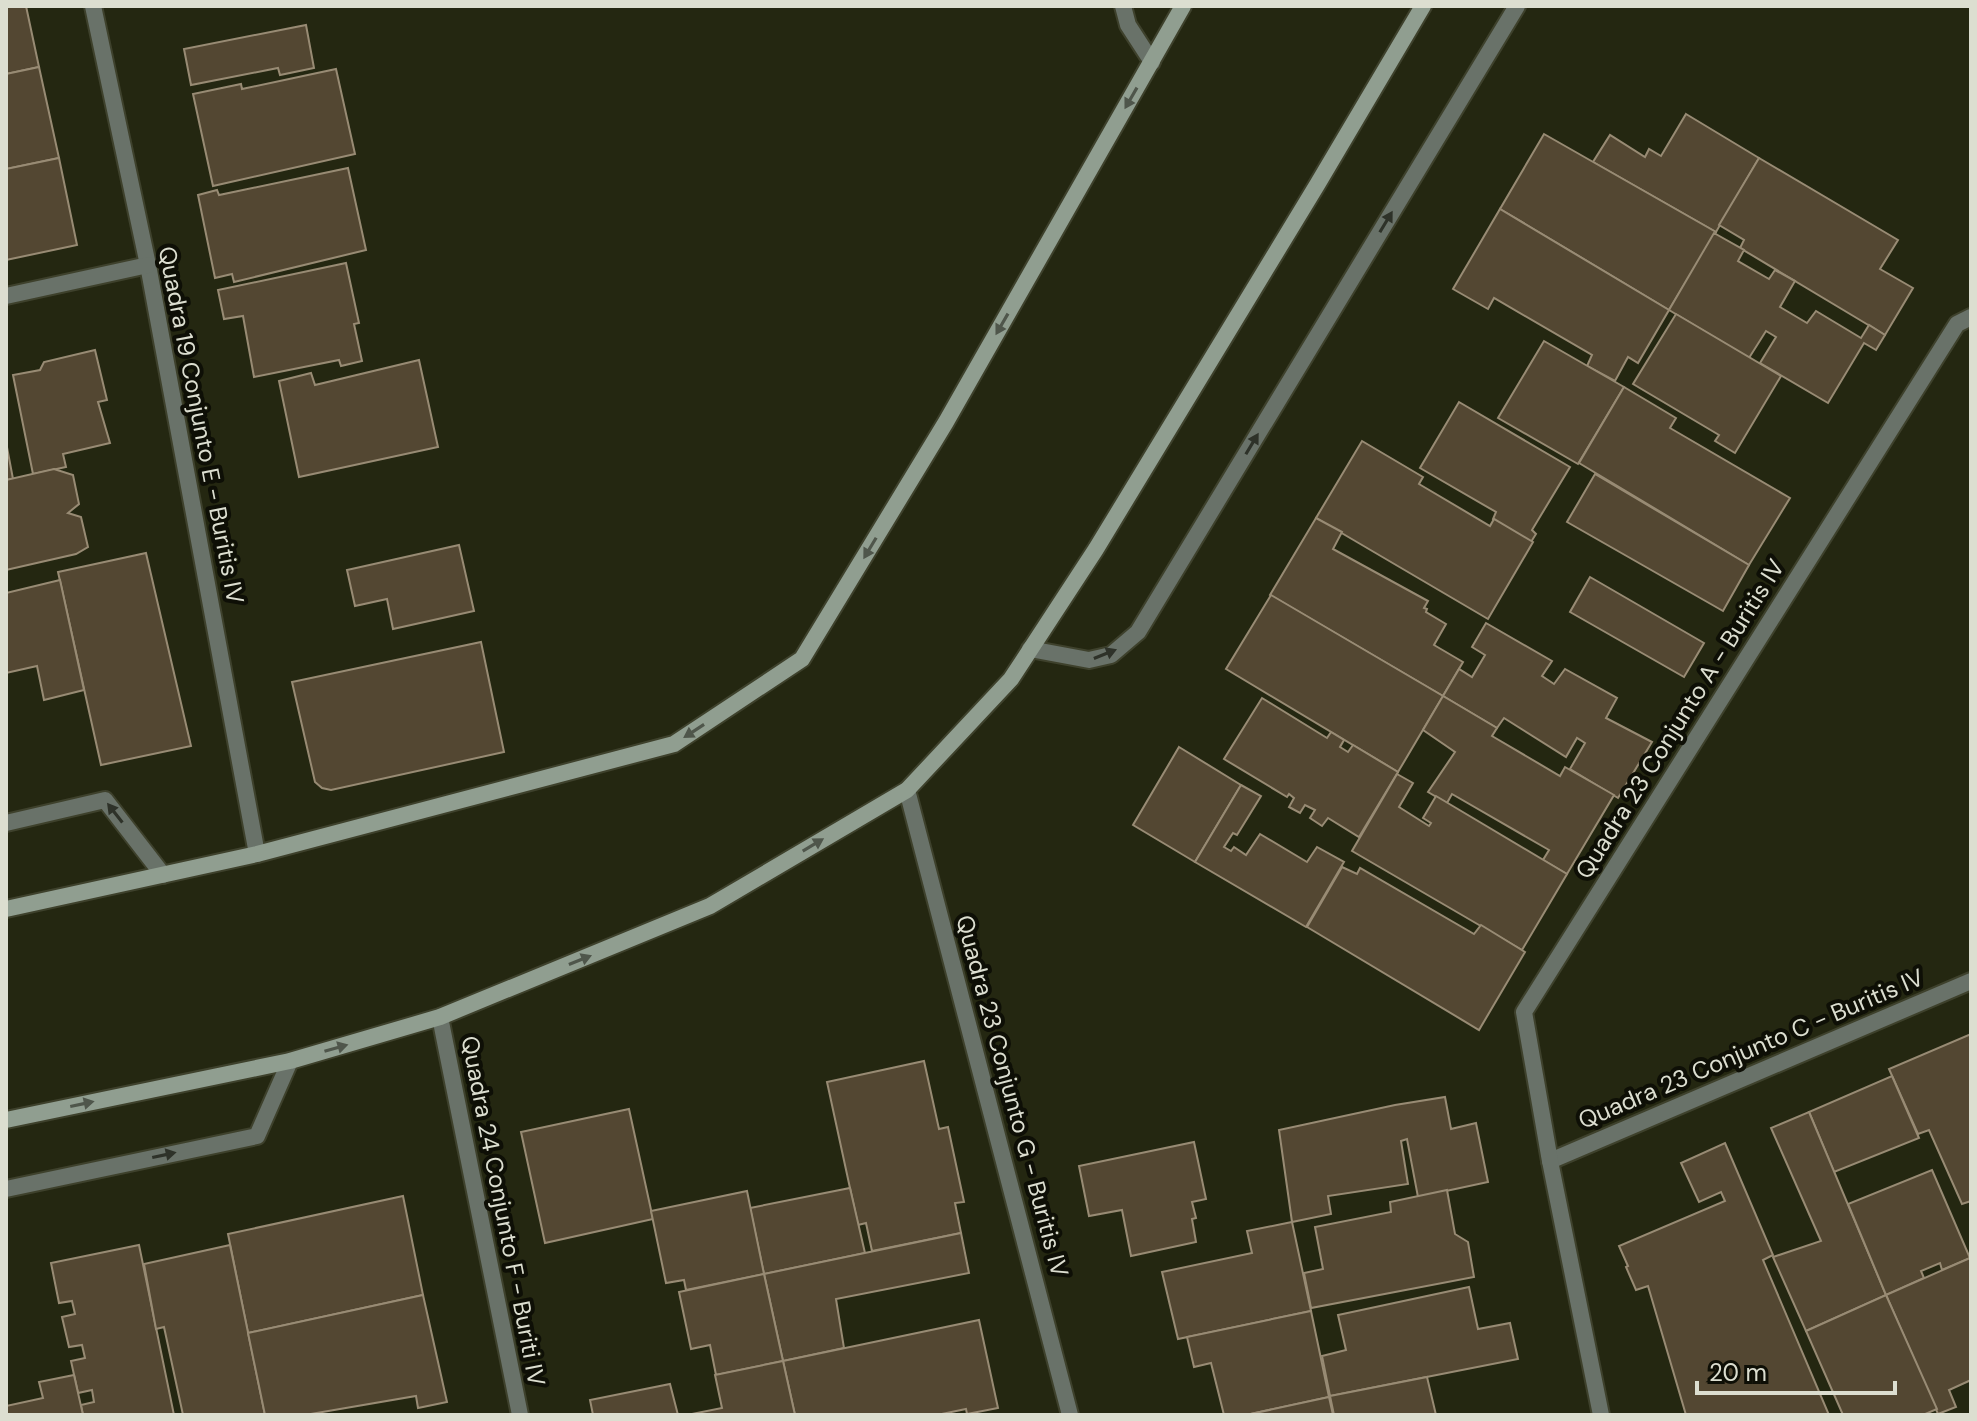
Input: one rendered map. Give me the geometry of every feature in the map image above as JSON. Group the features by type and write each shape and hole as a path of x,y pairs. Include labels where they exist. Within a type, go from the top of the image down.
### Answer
{"street":[{"name":"Quadra 19 Conjunto E - Buritis IV","path":"93,6 148,265 257,854"},
{"path":"1123,6 1128,25 1152,62"},
{"path":"6,909 257,854 674,744 802,659 946,422 1183,6"},
{"path":"6,1120 290,1061 440,1017 710,906 907,790 1011,679 1096,549 1423,6"},
{"path":"1030,649 1089,660 1111,655 1138,632 1517,6"},
{"path":"6,296 148,265"},
{"name":"Quadra 23 Conjunto A - Buritis IV","path":"1601,1415 1550,1161 1524,1012 1964,321"},
{"name":"Quadra 23 Conjunto G - Buritis IV","path":"907,790 1070,1415"},
{"path":"6,823 105,800 163,875"},
{"name":"Quadra 23 Conjunto C - Buritis IV","path":"1550,1161 1971,981"},
{"name":"Quadra 24 Conjunto F - Buriti IV","path":"440,1017 520,1415"},
{"path":"6,1189 257,1136 290,1061"}],"building":[{"path":"6,6 26,6 39,67 6,74"},
{"path":"306,25 314,68 280,75 278,68 191,85 184,49"},
{"path":"39,67 59,158 6,169 6,74"},
{"path":"336,69 355,154 213,186 193,94 241,84 242,89"},
{"path":"1686,114 1759,158 1716,232 1593,162 1610,135 1645,157 1649,149 1661,156"},
{"path":"1544,134 1716,232 1669,310 1500,209"},
{"path":"59,158 77,245 6,260 6,169"},
{"path":"1759,158 1898,240 1880,269 1913,288 1885,335 1740,248 1744,240 1719,225"},
{"path":"348,168 366,250 234,282 232,274 215,278 198,195 217,190 219,195"},
{"path":"1500,209 1669,310 1638,363 1628,357 1615,381 1587,366 1592,355 1494,298 1488,309 1453,289"},
{"path":"1714,233 1744,250 1738,261 1769,279 1775,270 1795,281 1780,307 1807,323 1816,311 1861,338 1869,325 1885,335 1876,350 1864,343 1828,403 1760,363 1776,337 1766,331 1749,358 1669,310"},
{"path":"346,263 359,323 354,324 362,361 341,366 339,360 254,377 243,316 224,319 218,290"},
{"path":"1676,314 1781,376 1735,453 1715,441 1719,435 1633,384"},
{"path":"1544,341 1624,387 1578,464 1498,418"},
{"path":"95,350 107,400 98,402 110,443 63,454 66,467 33,474 13,375 40,370 44,362"},
{"path":"419,360 438,447 299,477 279,381 311,373 315,385"},
{"path":"1624,387 1676,418 1670,428 1790,498 1749,565 1579,463"},
{"path":"1459,402 1570,467 1532,530 1536,534 1531,542 1493,519 1496,512 1420,468"},
{"path":"1362,441 1423,477 1419,484 1490,526 1494,519 1533,542 1488,619 1316,518"},
{"path":"6,442 13,479 6,480"},
{"path":"54,469 73,475 79,504 68,513 81,517 88,547 76,554 6,570 6,480"},
{"path":"1595,474 1749,565 1723,611 1567,522"},
{"path":"1316,518 1342,532 1333,549 1428,601 1424,608 1426,612 1446,624 1434,645 1463,662 1443,696 1270,595"},
{"path":"459,545 474,611 393,629 387,599 355,606 347,570"},
{"path":"146,553 191,746 101,765 58,572"},
{"path":"1590,577 1704,643 1684,677 1570,612"},
{"path":"60,580 84,690 44,700 37,666 6,673 6,593"},
{"path":"1271,595 1443,696 1398,772 1226,669"},
{"path":"1486,623 1552,661 1542,676 1554,684 1565,669 1617,698 1606,718 1652,742 1618,798 1570,769 1585,743 1577,738 1566,757 1504,718 1497,728 1443,696 1459,669 1472,677 1485,655 1472,647"},
{"path":"481,642 504,752 331,790 315,782 292,682"},
{"path":"1443,696 1497,728 1492,736 1560,776 1565,767 1614,795 1567,874 1543,860 1549,850 1452,794 1447,803 1428,792 1455,752 1423,730"},
{"path":"1262,698 1327,738 1331,732 1344,740 1340,747 1348,752 1353,745 1398,772 1359,837 1328,818 1322,826 1310,818 1315,810 1305,805 1300,813 1289,807 1294,798 1289,794 1287,797 1224,759"},
{"path":"1179,747 1241,785 1195,862 1133,825"},
{"path":"1397,774 1413,783 1399,807 1429,826 1431,823 1423,818 1436,796 1567,874 1522,950 1352,851"},
{"path":"1241,785 1261,796 1237,835 1233,833 1224,847 1231,851 1234,847 1246,855 1260,834 1307,862 1317,847 1344,862 1306,927 1195,862"},
{"path":"1342,867 1357,874 1360,868 1474,934 1481,925 1525,952 1479,1030 1307,927"},
{"path":"1971,1034 1971,1201 1962,1204 1929,1130 1918,1134 1889,1069"},
{"path":"924,1061 939,1129 948,1127 964,1202 955,1203 961,1233 872,1251 866,1223 858,1225 827,1082"},
{"path":"1892,1076 1919,1138 1834,1172 1809,1112"},
{"path":"1445,1097 1451,1129 1476,1123 1488,1182 1418,1197 1407,1139 1401,1141 1408,1184 1328,1196 1331,1214 1292,1222 1279,1130"},
{"path":"629,1109 653,1219 545,1243 521,1132"},
{"path":"1809,1112 1886,1295 1806,1331 1773,1257 1821,1241 1771,1128"},
{"path":"1194,1142 1206,1199 1192,1202 1196,1242 1131,1256 1122,1210 1089,1216 1079,1166"},
{"path":"1725,1143 1773,1255 1763,1260 1829,1415 1686,1415 1648,1286 1636,1290 1626,1267 1619,1246 1725,1201 1721,1192 1699,1202 1681,1163"},
{"path":"1932,1170 1970,1258 1942,1270 1940,1263 1921,1271 1924,1278 1886,1295 1848,1204"},
{"path":"850,1188 865,1253 764,1274 750,1208"},
{"path":"1447,1190 1455,1234 1468,1242 1474,1277 1311,1308 1304,1273 1323,1269 1315,1227 1391,1212 1390,1202"},
{"path":"747,1191 764,1274 686,1290 684,1280 666,1283 651,1211"},
{"path":"403,1196 423,1295 248,1333 228,1234"},
{"path":"1292,1222 1311,1311 1178,1339 1162,1272 1252,1253 1247,1231"},
{"path":"961,1233 969,1273 836,1299 844,1348 783,1361 764,1274"},
{"path":"139,1245 174,1415 83,1415 81,1405 94,1402 92,1390 78,1393 71,1361 85,1358 82,1345 69,1347 62,1317 75,1314 72,1301 59,1303 51,1263"},
{"path":"230,1245 265,1415 183,1415 164,1327 156,1329 144,1264"},
{"path":"1970,1258 1971,1380 1949,1390 1956,1407 1938,1414 1886,1295"},
{"path":"764,1274 783,1361 716,1375 710,1345 691,1349 679,1292"},
{"path":"1469,1287 1478,1329 1510,1323 1518,1359 1330,1396 1322,1356 1346,1350 1338,1315"},
{"path":"423,1295 447,1402 418,1408 416,1396 305,1415 265,1415 248,1333"},
{"path":"1886,1295 1937,1409 1923,1415 1843,1415 1806,1331"},
{"path":"1311,1311 1329,1397 1246,1415 1224,1415 1211,1363 1194,1367 1187,1337"},
{"path":"979,1320 998,1408 967,1414 966,1409 937,1415 795,1415 783,1361"},
{"path":"783,1361 795,1415 687,1415 722,1408 715,1375"},
{"path":"74,1375 83,1415 6,1415 6,1406 43,1398 39,1382"},
{"path":"1427,1377 1436,1415 1334,1415 1330,1396"},
{"path":"670,1384 678,1415 593,1415 590,1400"},
{"path":"1329,1397 1333,1415 1246,1415"}]}
